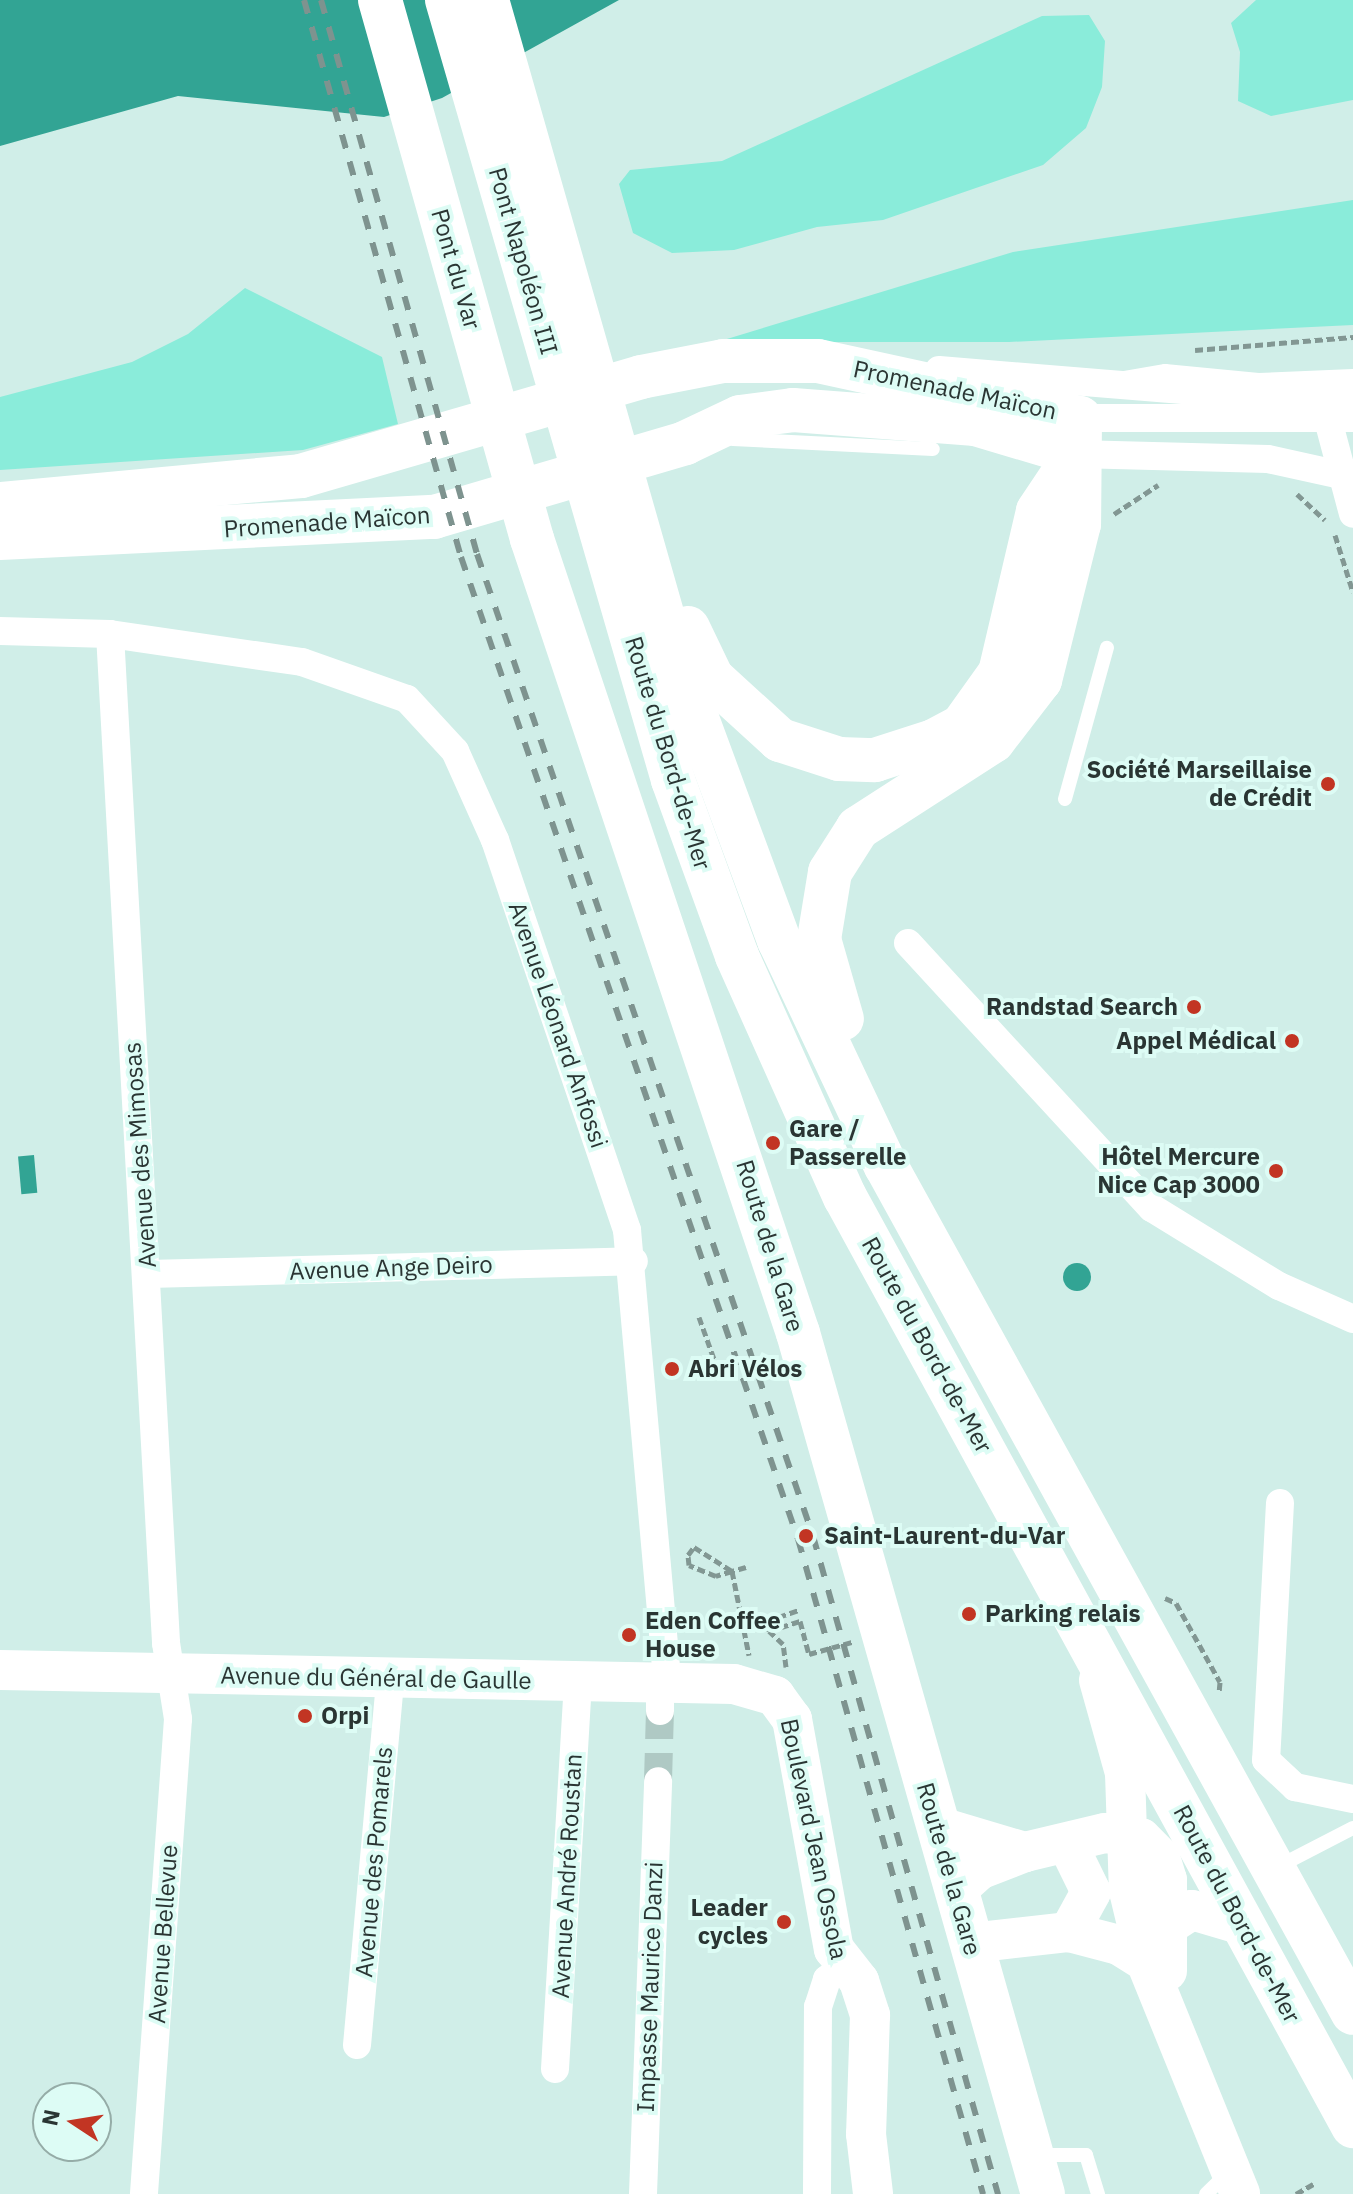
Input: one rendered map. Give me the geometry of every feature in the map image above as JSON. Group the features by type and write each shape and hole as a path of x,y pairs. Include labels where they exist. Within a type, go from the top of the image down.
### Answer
{"main road":[{"name":"Pont du Var","path":"380,0 532,539"},
{"name":"Pont Napoléon III","path":"447,0 626,525"},
{"name":"Pont Napoléon III","path":"487,0 626,525"},
{"name":"Promenade Maïcon","path":"0,504 301,476 682,367 780,359 858,369 1078,436"},
{"name":"Promenade Maïcon","path":"0,538 434,517 685,443 740,417 793,410 1078,436"},
{"path":"626,525 712,678 736,707 805,751 875,760 962,726 986,700 1010,646 1038,511 1078,436"},
{"path":"1005,1371 845,1028 823,961 819,916 830,872 858,828 993,741 1040,680 1079,524 1078,436"},
{"name":"Route du Bord-de-Mer","path":"626,525 700,733 779,940 886,1166 1005,1371 1353,2013"},
{"name":"Route du Bord-de-Mer","path":"626,525 673,780 737,956 845,1197 1353,2126"},
{"name":"Route de la Gare","path":"532,539 613,796 752,1184 1037,2175"},
{"path":"1088,1638 1125,1773 1129,1891 1155,1945 1169,2006 1230,2188"},
{"name":"Avenue du Général de Gaulle","path":"0,1670 578,1682 662,1692 764,1691"},
{"name":"Boulevard Jean Ossola","path":"764,1691 792,1719 828,1926 845,1966"},
{"path":"1218,1767 1289,1861 1353,1964"},
{"path":"937,1826 1025,1852"},
{"path":"956,1891 979,1870 1025,1852 1126,1834"},
{"path":"1068,1845 1091,1892 1069,1932"},
{"path":"971,1943 1069,1932 1119,1945 1155,1945 1185,1910 1243,1925"},
{"path":"845,1966 870,2015 866,2134 873,2194"}],"street":[{"path":"858,369 1110,385 1353,394"},
{"path":"1078,436 1340,419 1353,514"},
{"path":"1078,436 1349,470"},
{"name":"Avenue Léonard Anfossi","path":"0,631 110,634 314,665 407,699 436,724 495,840 634,1261 662,1692"},
{"name":"Avenue des Mimosas","path":"110,634 173,1675"},
{"path":"908,943 1152,1208 1279,1286 1353,1319"},
{"name":"Avenue Ange Deiro","path":"148,1274 634,1261"},
{"path":"1280,1503 1266,1760 1295,1787 1353,1799"},
{"name":"Avenue Bellevue","path":"144,2194 178,1719 173,1675"},
{"name":"Avenue des Pomarels","path":"357,2045 390,1679"},
{"name":"Avenue André Roustan","path":"555,2069 578,1682"},
{"name":"Impasse Maurice Danzi","path":"643,2194 658,1781"},
{"name":"Boulevard Jean Ossola","path":"817,2194 818,2007 827,1979 845,1966"}],"lane":[{"path":"1110,385 1137,371 1353,376"},
{"path":"685,443 751,438 933,449"},
{"path":"1065,799 1107,648"},
{"path":"1289,1861 1353,1828"},
{"path":"1037,2175 1086,2155 1098,2194"}],"path":[{"path":"1109,518 1140,491 1168,484"},
{"path":"1291,489 1334,532 1353,592"},
{"path":"699,1317 714,1359"},
{"path":"746,1567 732,1571 716,1576 689,1565 688,1555 694,1547 732,1571 764,1691 787,1676 783,1644 769,1631 767,1621"},
{"path":"745,1628 799,1610"},
{"path":"769,1631 800,1621 809,1654 857,1641"},
{"path":"1296,2194 1313,2184"}],"shaded area":[{"path":"0,0 619,0 442,98 384,117 178,96 0,146"},
{"path":"1256,0 1353,0 1353,100 1271,116 1238,101 1240,52 1231,23"},
{"path":"1089,15 1105,41 1102,87 1086,128 1043,165 883,220 817,227 734,250 672,253 633,233 619,184 630,170 722,161 1042,16"},
{"path":"1353,200 1353,325 1009,342 717,342 1013,252"},
{"path":"245,288 382,357 398,424 303,450 0,470 0,397 132,362 188,334"},
{"path":"34,1155 37,1193 21,1194 18,1156"},
{"path":"1077,1263 1087,1267 1091,1277 1087,1287 1077,1291 1067,1287 1063,1277 1067,1267"}],"tunnel":[{"path":"658,1781 660,1711"}],"railway":[{"path":"304,0 461,557 798,1539 983,2194"},
{"path":"321,0 477,554 813,1536 998,2194"}],"place":[{"name":"Société Marseillaise de Crédit","path":"1328,784"},
{"name":"Randstad Search","path":"1194,1007"},
{"name":"Appel Médical","path":"1292,1041"},
{"name":"Gare / Passerelle","path":"773,1143"},
{"name":"Hôtel Mercure Nice Cap 3000","path":"1276,1171"},
{"name":"Abri Vélos","path":"672,1369"},
{"name":"Saint-Laurent-du-Var","path":"806,1536"},
{"name":"Parking relais","path":"969,1614"},
{"name":"Eden Coffee House","path":"629,1635"},
{"name":"Orpi","path":"305,1716"},
{"name":"Leader cycles","path":"784,1922"}]}
